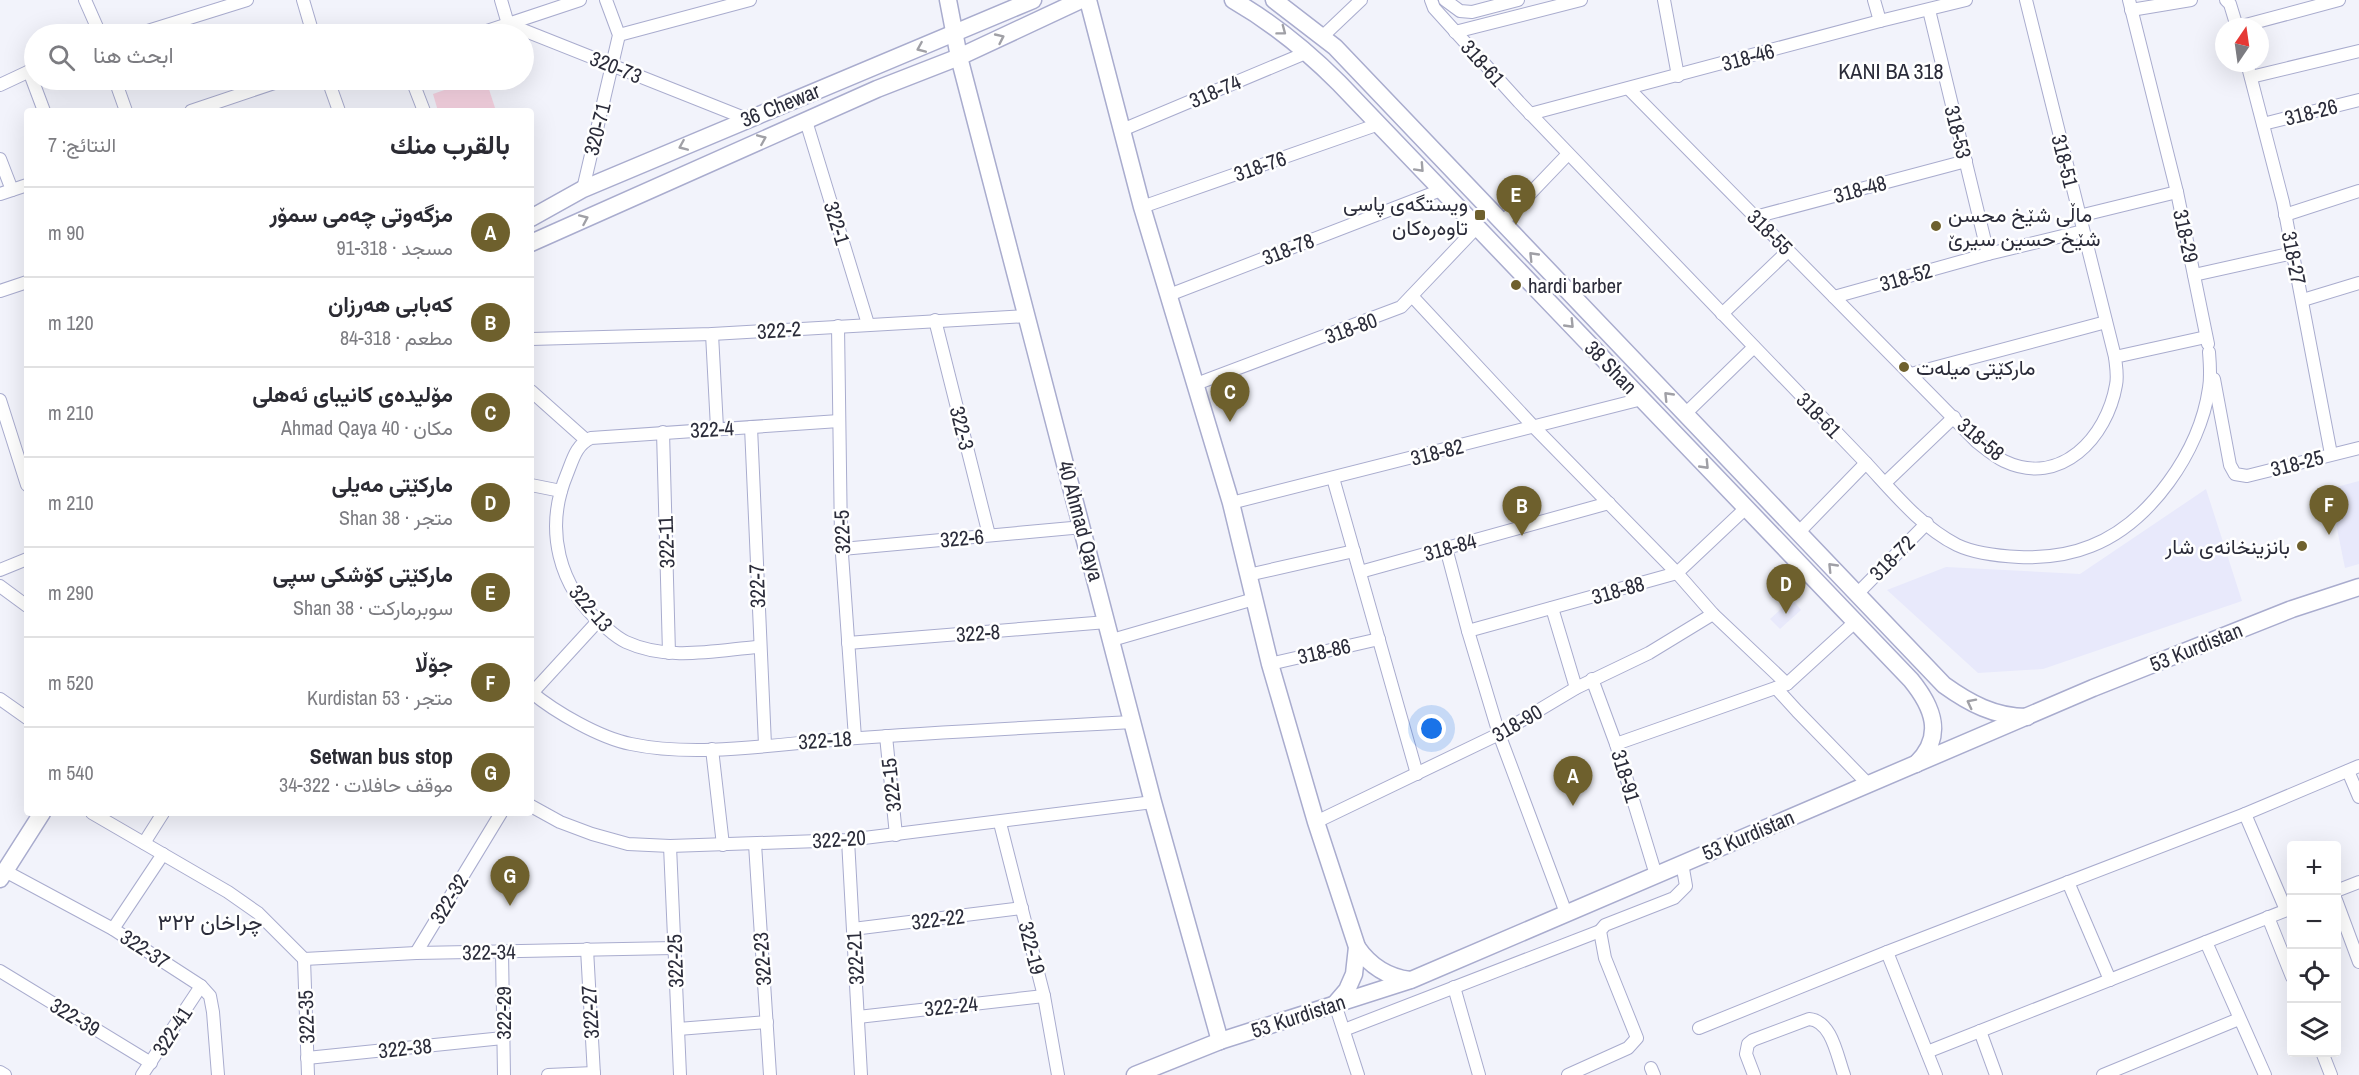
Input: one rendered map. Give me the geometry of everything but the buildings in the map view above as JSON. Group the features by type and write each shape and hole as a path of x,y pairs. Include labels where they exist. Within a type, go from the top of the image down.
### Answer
{"street":[{"path":"85,0 96,24"},
{"path":"170,24 247,0"},
{"path":"303,0 311,24"},
{"path":"501,0 508,24 580,0"},
{"path":"606,0 619,35 750,0"},
{"name":"40 Ahmad Qaya","path":"948,0 959,57 1153,802 1220,1041"},
{"name":"36 Chewar","path":"534,216 583,189 1033,0"},
{"path":"534,242 877,89 959,57 1081,0"},
{"path":"1088,0 1142,207 1231,503 1270,664 1316,822 1357,947 1356,965 1351,982 1335,1004 1358,1075"},
{"name":"38 Shan","path":"1233,0 1277,27 1308,52 1911,680 1923,694 1932,712 1934,730 1925,755 1916,764"},
{"name":"38 Shan","path":"1274,0 1335,47 1944,685 1967,701 1989,711 2014,717 2028,717"},
{"path":"1322,37 1361,0"},
{"name":"318-61","path":"1431,0 1434,9 1530,114 1885,483 1927,524 1958,546 2006,557 2032,557 2076,551 2096,544 2139,515 2160,493 2184,459 2209,389 2209,352"},
{"path":"1445,0 1460,11 1472,12 1518,0"},
{"path":"1455,32 1581,0"},
{"path":"1664,0 1678,76"},
{"path":"1874,0 1880,21"},
{"name":"318-46","path":"1530,114 1966,0"},
{"name":"318-51","path":"2026,0 2115,357"},
{"path":"2130,5 2191,0"},
{"path":"2226,0 2230,4 2234,18"},
{"path":"2269,19 2339,0"},
{"name":"318-29","path":"2130,5 2177,192 2229,465 2235,474"},
{"name":"318-53","path":"1929,10 1988,254"},
{"name":"320-73","path":"534,34 747,119"},
{"name":"320-71","path":"583,189 619,35"},
{"path":"2251,77 2359,51"},
{"name":"318-74","path":"1122,130 1308,52"},
{"name":"318-27","path":"2250,72 2285,214 2331,454"},
{"path":"0,85 24,74"},
{"name":"318-55","path":"1629,89 1911,374"},
{"path":"38,90 43,108"},
{"path":"119,90 125,108"},
{"path":"200,108 253,90"},
{"path":"332,90 338,108"},
{"path":"416,90 423,108"},
{"name":"318-26","path":"2264,124 2359,100"},
{"name":"322-1","path":"806,121 868,324"},
{"name":"318-76","path":"1142,207 1378,124"},
{"path":"1477,227 1502,223 1568,154"},
{"path":"0,159 6,192 24,186"},
{"name":"318-48","path":"1755,217 1966,161"},
{"name":"318-78","path":"1169,296 1441,190"},
{"path":"2285,214 2359,191"},
{"path":"2079,216 2177,192"},
{"name":"318-80","path":"1196,384 1401,308 1477,227"},
{"name":"318-52","path":"1834,297 1988,254 2083,231"},
{"path":"1722,314 1788,250"},
{"path":"2194,275 2293,253"},
{"path":"0,291 24,283"},
{"path":"2303,300 2359,283"},
{"path":"1412,296 1534,427 1677,573 1782,686 1797,711 1868,784"},
{"name":"322-2","path":"534,342 1027,316"},
{"name":"322-3","path":"935,320 989,535"},
{"path":"1911,374 2106,322"},
{"name":"322-5","path":"838,326 842,549 855,738"},
{"path":"712,334 717,428"},
{"path":"2115,357 2206,337"},
{"path":"1685,414 1754,347"},
{"name":"318-58","path":"1911,374 1977,442 1994,456 2006,462 2034,468 2054,465 2079,452 2094,438 2112,405 2117,382 2115,357"},
{"path":"534,394 586,440"},
{"name":"318-82","path":"1231,503 1642,399"},
{"path":"0,400 24,476"},
{"path":"1885,483 1954,417"},
{"name":"322-4","path":"586,440 663,432 839,421"},
{"name":"322-7","path":"751,427 765,745"},
{"name":"322-11","path":"663,432 669,653"},
{"name":"322-13","path":"586,440 581,443 573,457 561,491 556,510 555,536 561,567 574,592 598,621 627,642 669,653 756,647 760,649"},
{"name":"318-25","path":"2235,474 2247,476 2359,448"},
{"path":"1798,532 1866,463"},
{"path":"1334,478 1417,774"},
{"path":"534,486 561,491"},
{"name":"318-84","path":"1360,572 1609,503"},
{"name":"318-88","path":"1468,631 1677,573 1746,508"},
{"name":"318-72","path":"1857,594 1927,524"},
{"name":"322-6","path":"842,549 1083,527"},
{"path":"1446,548 1468,631 1500,734 1566,913"},
{"path":"1248,575 1354,550"},
{"path":"0,570 24,560"},
{"path":"0,586 24,604"},
{"name":"53 Kurdistan","path":"1135,1075 1220,1041 1411,980 2028,717 2292,609 2359,587"},
{"path":"1112,640 1254,599"},
{"path":"1552,608 1576,688"},
{"name":"318-90","path":"1316,822 1500,734 1576,688 1649,653 1713,614"},
{"path":"534,690 598,621"},
{"name":"322-8","path":"848,643 1107,622"},
{"path":"1616,744 1782,686 1856,622"},
{"name":"318-86","path":"1270,664 1379,639"},
{"name":"318-91","path":"1592,679 1616,744 1656,875"},
{"name":"322-18","path":"534,693 586,726 629,744 676,748 712,749 886,736 1133,722"},
{"path":"0,699 24,716"},
{"name":"322-15","path":"886,736 896,835"},
{"path":"712,749 723,845"},
{"path":"1699,1028 1887,952 2245,814 2354,768 2359,797"},
{"name":"322-20","path":"534,808 560,822 592,834 628,844 670,846 848,840 1000,823 1153,802"},
{"path":"2245,814 2287,905"},
{"path":"3,875 40,816"},
{"path":"97,816 228,892 258,913 304,959"},
{"path":"144,843 160,816"},
{"name":"322-32","path":"416,953 499,816"},
{"name":"322-19","path":"1000,823 1044,996 1058,1075"},
{"name":"322-21","path":"848,840 861,1075"},
{"name":"322-23","path":"755,844 770,1075"},
{"name":"322-25","path":"670,846 680,1075"},
{"path":"113,929 163,854"},
{"path":"1344,1030 1600,931 1605,925 1674,898 1686,886 1682,863"},
{"name":"322-37","path":"3,875 113,929 201,986"},
{"path":"2068,882 2110,980"},
{"path":"2341,889 2359,882"},
{"name":"322-22","path":"853,929 1022,908"},
{"path":"1927,1052 2287,910"},
{"path":"2341,911 2359,962"},
{"path":"2268,917 2287,964"},
{"path":"1568,1075 1628,1048 1637,1038 1605,958 1600,931"},
{"path":"2206,942 2265,1075"},
{"path":"1357,947 1376,968 1393,976 1411,980"},
{"name":"322-34","path":"304,959 416,953 674,948"},
{"name":"322-27","path":"587,949 594,1074"},
{"name":"322-29","path":"502,952 504,1075"},
{"path":"1887,952 1936,1075"},
{"name":"322-35","path":"304,959 308,1075"},
{"name":"322-39","path":"0,971 151,1063"},
{"path":"201,986 210,996 218,1075"},
{"name":"322-41","path":"142,1075 201,986"},
{"path":"1454,987 1479,1075"},
{"name":"322-24","path":"858,1017 1044,996"},
{"path":"1754,1075 1746,1054 1748,1044 1753,1040 1809,1019 1816,1020 1827,1030 1844,1075"},
{"path":"2103,1075 2239,1019"},
{"path":"678,1029 767,1022"},
{"path":"1980,1031 1996,1075"},
{"name":"322-38","path":"307,1058 503,1038"},
{"path":"2324,1057 2331,1075"},
{"path":"0,1072 5,1075"},
{"path":"548,1075 594,1074"}],"shaded area":[{"path":"444,90 489,90 495,108 437,108 433,94"},
{"path":"2359,481 2359,564 2345,568 2329,489"},
{"path":"2206,489 2242,601 2043,669 1978,673 1887,590 1946,567 2080,574"},
{"path":"1792,599 1801,610 1780,629 1770,619"}],"place":[{"name":"ویستگەی پاسی تاوەرەکان","path":"1480,215"},
{"name":"مارکێتی کۆشکی سپی","path":"1516,225"},
{"name":"ماڵی شێخ محسن شێخ حسین سیرێ","path":"1936,226"},
{"name":"hardi barber","path":"1516,285"},
{"name":"مارکێتی میلەت","path":"1904,367"},
{"name":"مۆلیدەی کانیبای ئەهلی","path":"1230,422"},
{"name":"جۆڵا","path":"2329,535"},
{"name":"کەبابی هەرزان","path":"1522,536"},
{"name":"بانزینخانەی شار","path":"2302,546"},
{"name":"مارکێتی مەیلی","path":"1786,614"},
{"name":"مزگەوتی چەمی سمۆر","path":"1573,806"},
{"name":"Setwan bus stop","path":"510,906"}],"district":[{"name":"KANI BA 318","path":"1891,71"},
{"name":"چراخان ٣٢٢","path":"210,922"}]}
